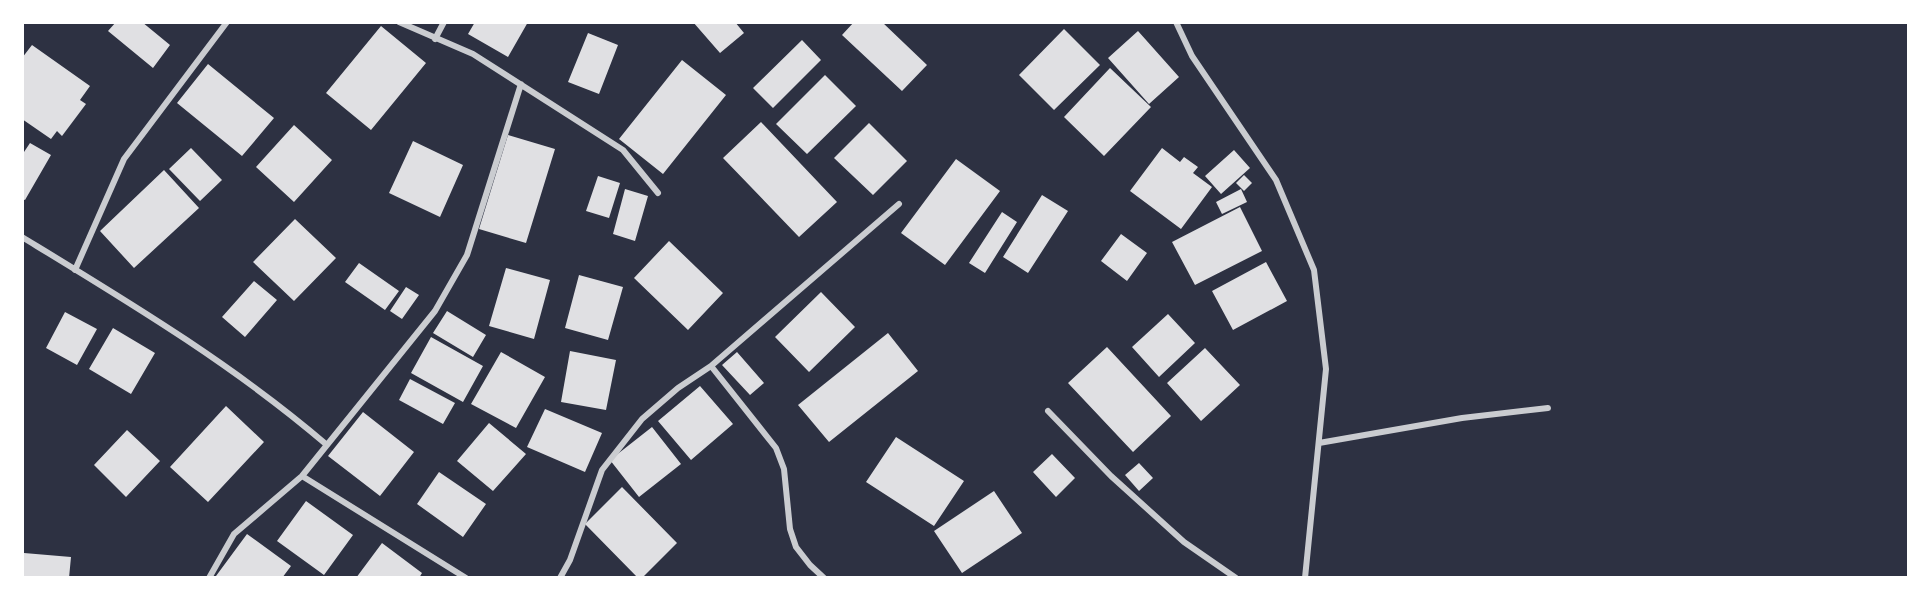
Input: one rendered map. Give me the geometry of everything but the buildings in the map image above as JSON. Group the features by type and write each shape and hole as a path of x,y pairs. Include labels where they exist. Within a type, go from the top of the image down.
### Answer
{"street":[{"path":"75,270 124,159 227,22"},
{"path":"399,22 473,54 623,150 658,193"},
{"path":"435,39 444,22"},
{"path":"1176,22 1192,56 1276,180 1314,270 1326,369 1305,578"},
{"path":"209,578 234,534 302,476 435,311 467,255 521,84"},
{"path":"560,578 570,560 602,470 642,419 678,388 711,366 898,204"},
{"path":"22,237 178,334 291,414 327,445"},
{"path":"711,366 776,448 784,469 790,529 796,547 824,578"},
{"path":"1319,443 1462,418 1548,408"},
{"path":"1048,411 1111,476 1184,542 1236,578"},
{"path":"302,476 466,578"}]}
